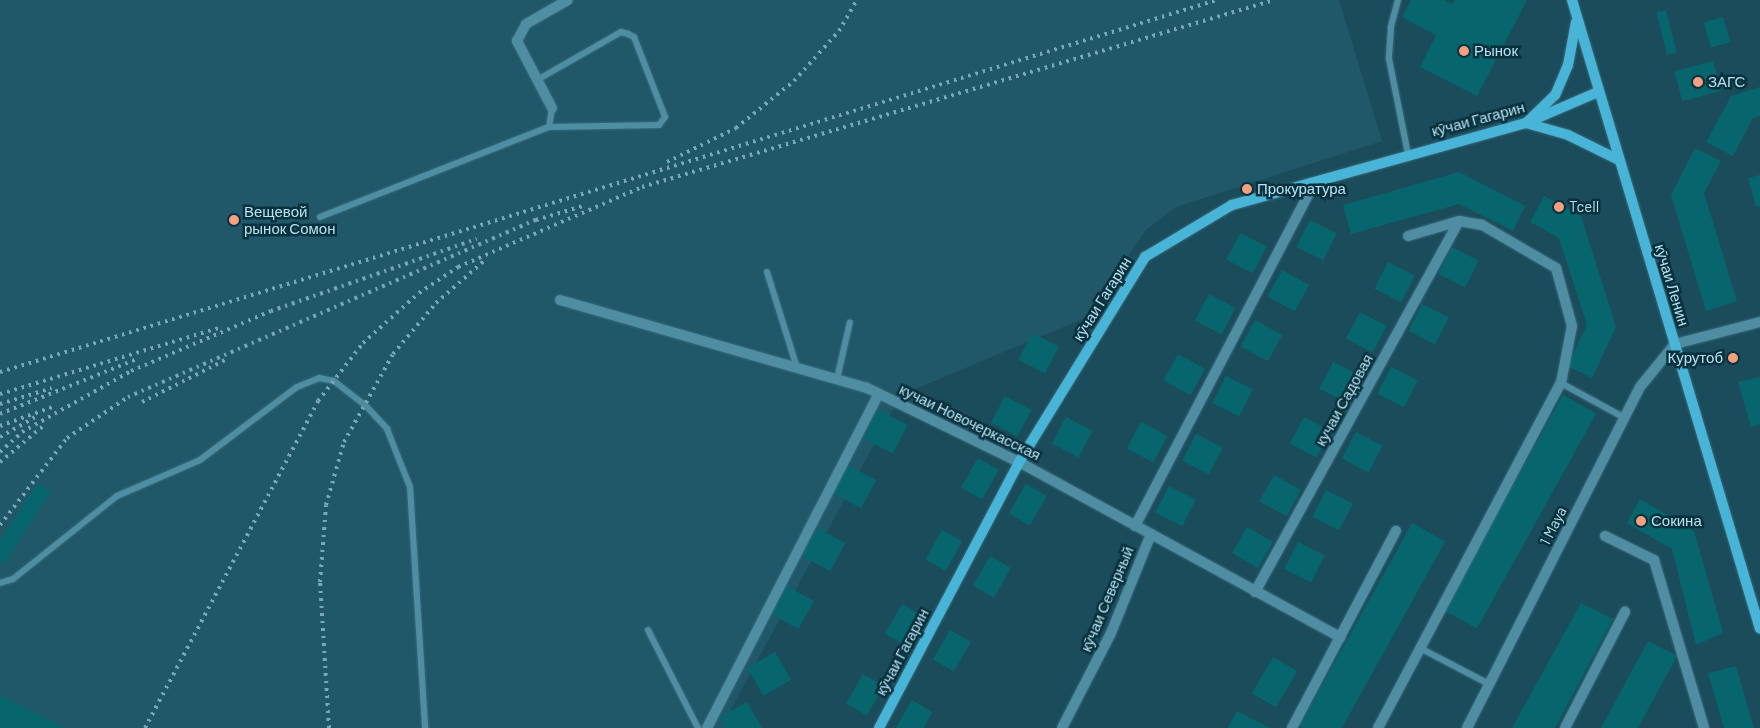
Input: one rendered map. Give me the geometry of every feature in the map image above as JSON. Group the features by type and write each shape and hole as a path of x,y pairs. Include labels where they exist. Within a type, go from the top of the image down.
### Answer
{"main road":[{"name":"кӯчаи Ленин","path":"1572,0 1617,159 1760,630"},
{"path":"1526,123 1555,96 1568,65 1576,18"},
{"name":"кӯчаи Гагарин","path":"879,728 1019,462 1145,257 1232,205 1314,183 1408,154 1526,123 1598,92"},
{"path":"1526,123 1568,135 1617,159"}],"street":[{"path":"552,108 517,41 519,32 568,0"},
{"path":"1135,526 1314,183"},
{"path":"1378,728 1560,383 1572,326 1556,268 1482,225 1459,222 1408,236"},
{"name":"кучаи Садовая","path":"1255,592 1459,222"},
{"name":"кучаи Новочеркасская","path":"560,300 837,379 879,394 1019,462 1340,637"},
{"path":"1674,344 1760,322"},
{"name":"1 Maya","path":"1467,728 1640,387 1674,344"},
{"path":"707,728 879,394"},
{"path":"1292,728 1396,531"},
{"name":"кӯчаи Северный","path":"1062,728 1112,633 1151,534"},
{"path":"1605,536 1654,560 1704,728"},
{"path":"1564,728 1625,612"}],"lane":[{"path":"1398,0 1390,27 1389,60 1408,154"},
{"path":"320,217 549,127 659,125 665,117 634,38 628,34 621,32 537,80"},
{"path":"549,127 552,108"},
{"path":"767,272 798,368"},
{"path":"837,379 850,322"},
{"path":"0,583 13,579 117,496 200,460 297,387 318,378 334,381 365,405 387,428 410,487 425,728"},
{"path":"1560,383 1625,418"},
{"path":"648,630 698,728"},
{"path":"1420,648 1489,684"}],"shaded area":[{"path":"0,0 1339,0 1382,141 1176,207 1146,230 1085,318 901,395 730,711 740,728 0,728"}],"building":[{"name":"Рынок","path":"1411,0 1444,0 1452,4 1455,0 1527,0 1477,96 1420,67 1436,35 1402,17"},
{"path":"1666,10 1677,53 1667,55 1656,12"},
{"path":"1723,17 1730,42 1711,48 1704,23"},
{"name":"ЗАГС","path":"1713,61 1721,91 1682,101 1674,71"},
{"path":"1760,87 1760,116 1753,118 1733,156 1706,142 1731,96"},
{"path":"1695,148 1721,161 1704,193 1737,301 1706,311 1671,195"},
{"path":"1459,172 1525,206 1513,231 1459,204 1351,234 1343,205"},
{"path":"1760,175 1760,206 1756,207 1748,178"},
{"path":"1544,196 1581,216 1616,327 1592,378 1567,366 1587,325 1559,238 1530,222"},
{"path":"1310,220 1337,234 1323,260 1296,247"},
{"path":"1240,233 1267,247 1253,273 1226,260"},
{"path":"1452,247 1479,261 1465,287 1438,274"},
{"path":"1388,262 1415,276 1401,302 1374,289"},
{"path":"1282,270 1309,285 1295,311 1267,296"},
{"path":"1209,294 1235,308 1221,335 1195,320"},
{"path":"1422,304 1449,318 1435,344 1408,331"},
{"path":"1360,312 1386,326 1372,353 1346,338"},
{"path":"1255,320 1282,335 1268,361 1240,346"},
{"path":"1032,333 1059,347 1045,373 1018,360"},
{"path":"1178,354 1205,369 1191,395 1163,380"},
{"path":"1333,362 1360,376 1346,402 1319,389"},
{"path":"1391,367 1418,381 1404,407 1377,394"},
{"path":"1226,376 1253,390 1239,416 1212,403"},
{"path":"1760,377 1760,424 1751,427 1738,382"},
{"path":"1563,395 1596,413 1477,629 1444,610"},
{"path":"1005,396 1031,410 1017,437 991,422"},
{"path":"878,410 907,425 893,453 863,439"},
{"path":"1066,417 1092,431 1078,458 1052,443"},
{"path":"1304,417 1330,431 1316,458 1290,443"},
{"path":"1141,422 1167,436 1153,463 1127,448"},
{"path":"1356,432 1382,446 1368,473 1342,458"},
{"path":"1196,434 1223,448 1209,474 1182,461"},
{"path":"978,458 999,470 982,499 961,487"},
{"path":"848,465 876,480 861,508 833,493"},
{"path":"1274,475 1301,490 1287,516 1259,501"},
{"path":"38,483 51,491 4,564 0,561 0,541"},
{"path":"1026,484 1047,496 1030,525 1009,513"},
{"path":"1169,486 1196,500 1182,526 1155,513"},
{"path":"1326,490 1353,504 1339,530 1312,517"},
{"path":"1640,499 1694,531 1723,633 1696,645 1672,549 1627,523"},
{"path":"1412,523 1445,541 1342,728 1303,728 1300,726"},
{"path":"1247,527 1273,542 1258,568 1232,553"},
{"path":"817,528 845,543 830,571 802,556"},
{"path":"942,530 962,541 946,571 926,560"},
{"path":"1298,542 1325,556 1311,582 1284,569"},
{"path":"990,556 1011,568 994,597 973,585"},
{"path":"785,585 814,601 798,629 769,613"},
{"path":"1581,603 1613,619 1555,728 1512,728"},
{"path":"902,604 923,616 906,645 885,633"},
{"path":"950,630 971,642 954,671 933,659"},
{"path":"1648,641 1677,656 1638,728 1601,728"},
{"path":"775,652 791,680 763,696 747,668"},
{"path":"1273,657 1297,671 1276,707 1252,693"},
{"path":"1736,666 1754,728 1724,728 1708,673"},
{"path":"863,674 884,686 867,715 846,703"},
{"path":"0,695 66,728 0,728"},
{"path":"912,700 932,712 924,728 896,728"},
{"path":"747,702 762,728 726,728 720,717"},
{"path":"1237,711 1270,728 1228,728"}],"railway":[{"path":"667,162 736,128 794,81 839,31 857,0"},
{"path":"0,372 1217,0"},
{"path":"145,728 318,401 363,343 419,293 458,267 642,187 1274,0"},
{"path":"0,525 67,438 128,397 536,220 583,206"},
{"path":"0,452 22,432 131,371 271,311 477,239"},
{"path":"329,728 320,582 326,505 344,442 393,354 436,303 484,261"},
{"path":"0,394 218,328"},
{"path":"0,414 139,358"},
{"path":"142,402 229,358"},
{"path":"0,404 52,388"},
{"path":"0,426 55,406"},
{"path":"0,437 37,416"},
{"path":"0,462 42,427"}],"place":[{"name":"Рынок","path":"1464,51"},
{"name":"ЗАГС","path":"1698,82"},
{"name":"Прокуратура","path":"1247,189"},
{"name":"Tcell","path":"1559,207"},
{"name":"Вещевой рынок Сомон","path":"234,220"},
{"name":"Курутоб","path":"1733,358"},
{"name":"Сокина","path":"1641,521"}]}
